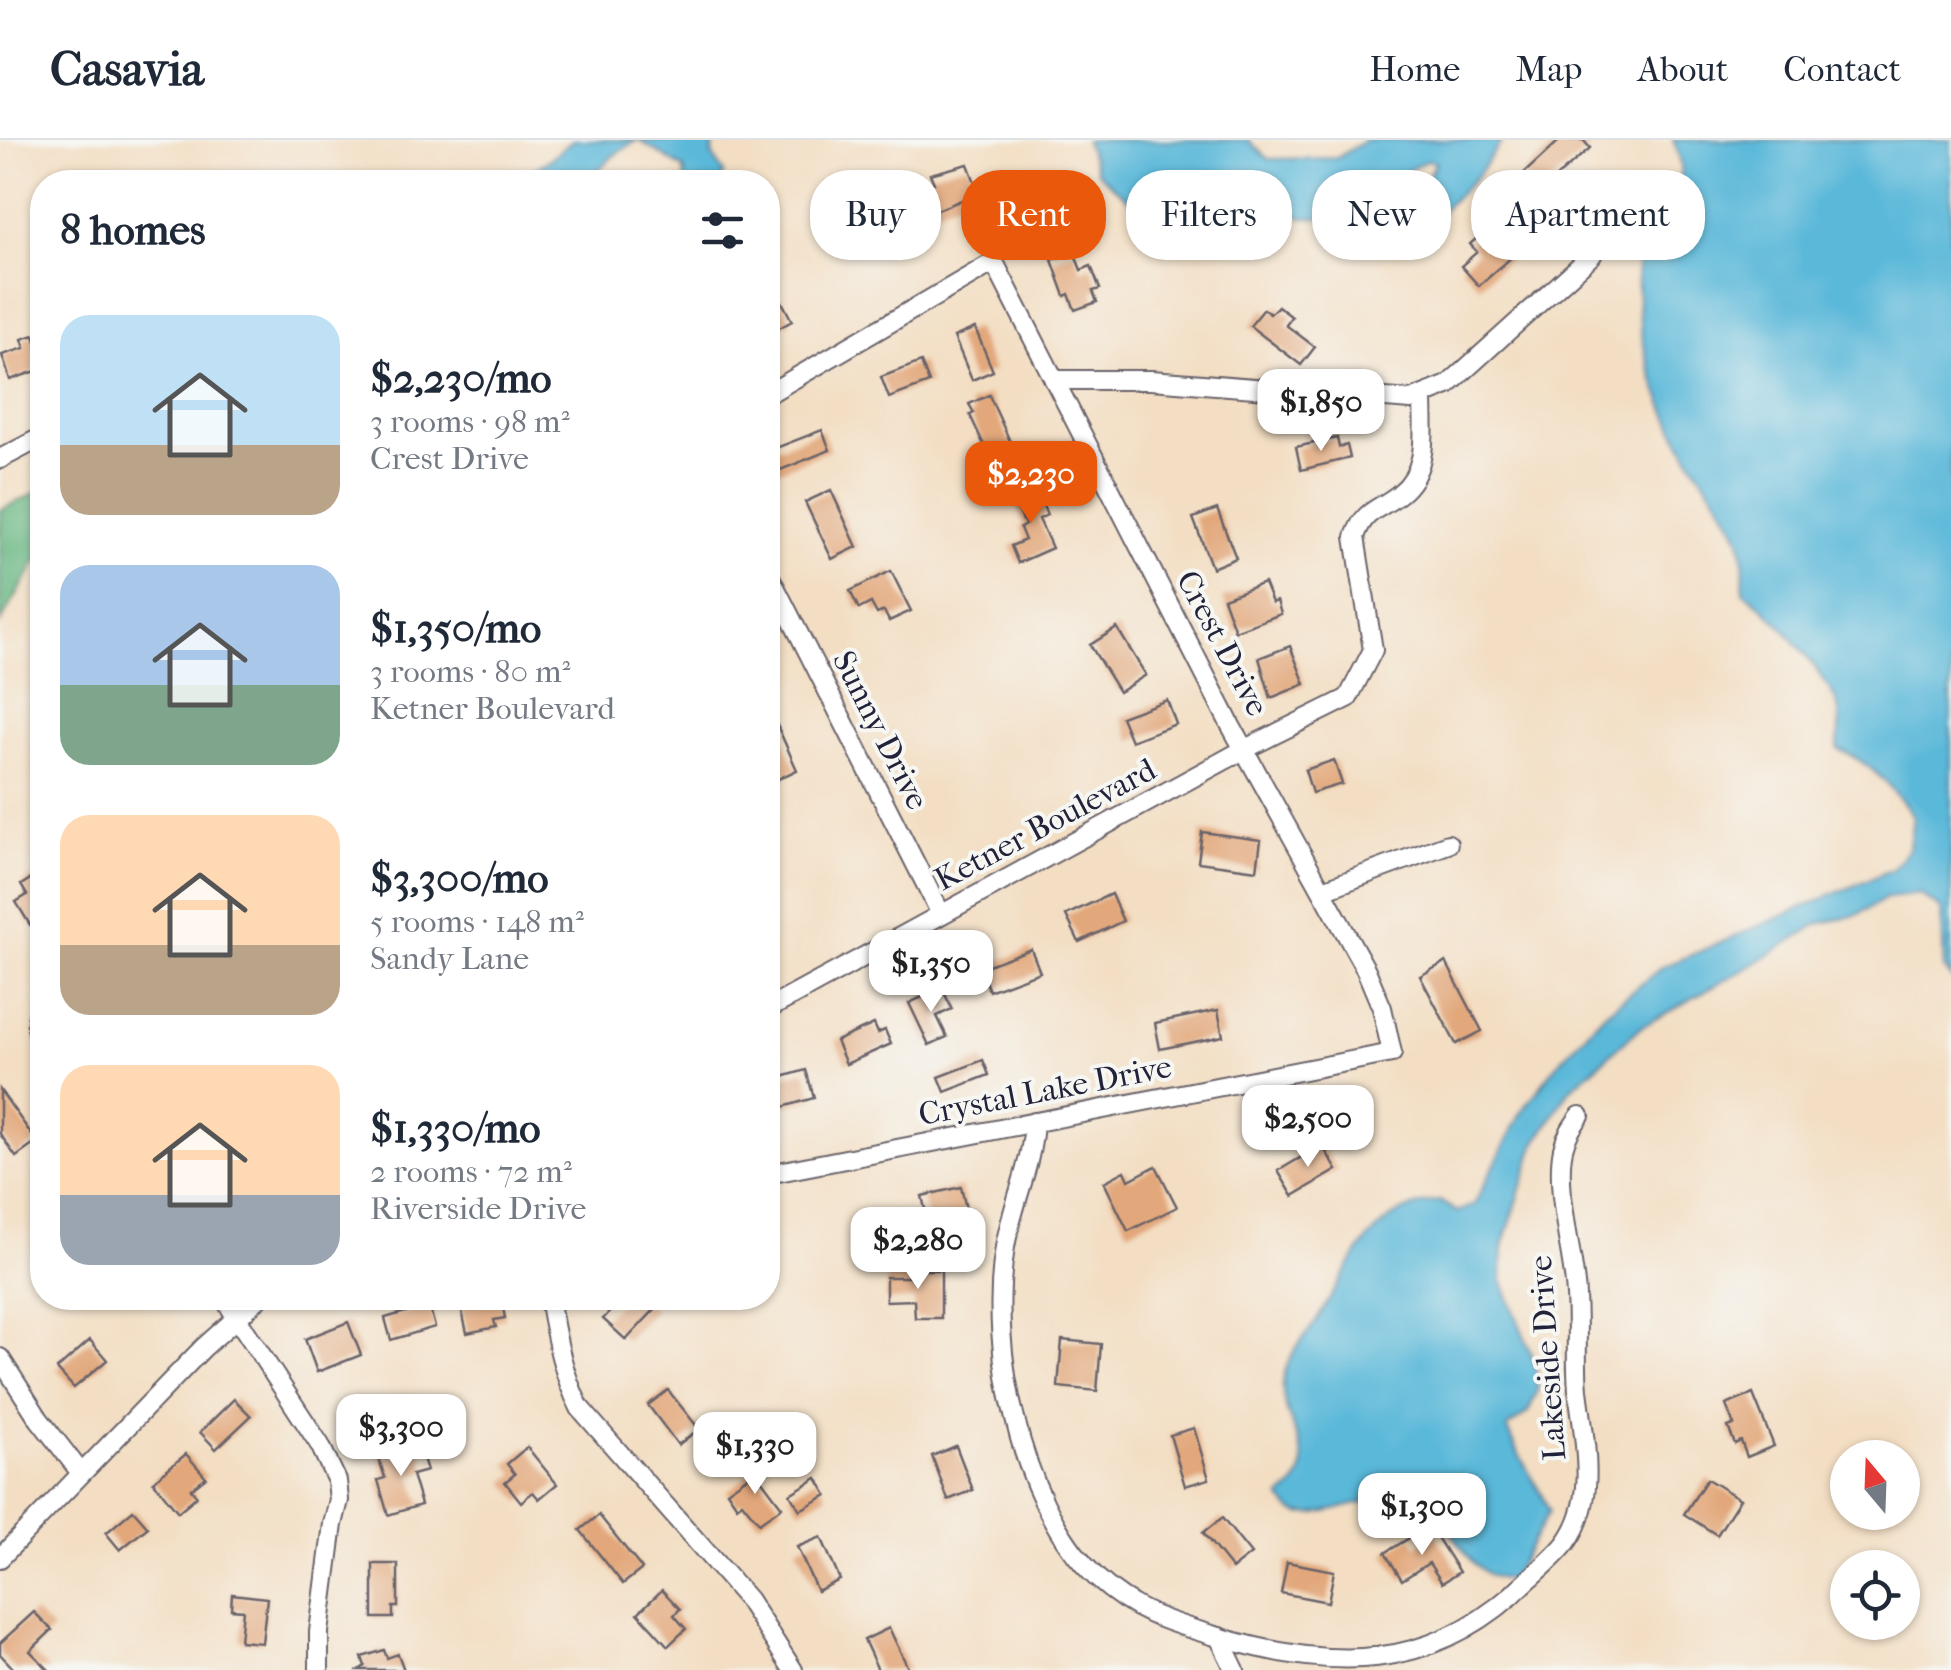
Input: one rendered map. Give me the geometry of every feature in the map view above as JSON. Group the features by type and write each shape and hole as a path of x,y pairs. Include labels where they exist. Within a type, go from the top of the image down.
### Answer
{"street":[{"path":"1054,380 1151,380 1412,400 1448,386 1587,260"},
{"name":"Crest Drive","path":"780,387 994,262 1382,1008 1392,1053"},
{"name":"Ketner Boulevard","path":"780,1002 1348,698 1373,650 1354,537 1360,520 1400,494 1418,472 1424,440 1423,396"},
{"path":"0,458 30,443"},
{"name":"Sunny Drive","path":"780,597 942,914"},
{"path":"1322,890 1448,844"},
{"name":"Crystal Lake Drive","path":"780,1172 1392,1053"},
{"name":"Lakeside Drive","path":"1034,1122 1027,1167 1005,1248 1002,1289 1006,1374 1029,1464 1058,1525 1096,1577 1132,1607 1152,1617 1218,1637 1339,1664 1384,1662 1435,1651 1461,1638 1498,1611 1568,1541 1581,1518 1587,1494 1583,1418 1578,1390 1575,1288 1562,1174 1562,1152 1568,1132 1580,1116"},
{"path":"233,1310 320,1445 336,1482 339,1500 319,1632 319,1670"},
{"path":"0,1558 244,1310"},
{"path":"551,1310 559,1353 580,1408 748,1600 793,1670"},
{"path":"0,1358 81,1473"},
{"path":"1218,1637 1235,1670"}],"green space":[{"path":"30,496 30,573 0,623 0,510"}],"water":[{"path":"573,140 637,140 598,170 533,170"},
{"path":"639,140 756,140 714,143 712,155 722,170 684,169"},
{"path":"1085,140 1248,140 1268,159 1337,158 1365,140 1503,140 1481,170 1471,170 1471,182 1451,202 1451,170 1431,170 1436,162 1427,160 1409,170 1312,170 1312,218 1301,218 1292,212 1292,170 1126,170 1126,197 1106,180 1106,170 1096,170"},
{"path":"1672,140 1951,140 1951,978 1944,968 1942,910 1919,894 1887,898 1857,915 1818,924 1641,1027 1570,1089 1535,1145 1503,1246 1502,1281 1536,1365 1538,1390 1528,1412 1507,1428 1549,1512 1511,1579 1494,1577 1470,1558 1439,1515 1413,1497 1386,1497 1307,1515 1288,1506 1281,1497 1293,1488 1302,1470 1300,1446 1283,1397 1284,1375 1291,1357 1353,1260 1380,1227 1416,1206 1440,1201 1457,1212 1474,1205 1521,1113 1554,1068 1605,1013 1663,967 1893,869 1909,848 1913,816 1880,776 1838,749 1839,712 1829,689 1781,626 1743,592 1743,557 1738,534 1687,453 1654,380 1640,321 1638,260 1705,260 1705,170 1681,170"}],"building":[{"path":"1560,140 1583,140 1590,148 1564,170 1527,170"},
{"path":"968,164 970,170 961,170 961,200 941,208 941,171"},
{"path":"1471,257 1508,260 1479,286 1461,266"},
{"path":"1052,260 1077,260 1081,270 1091,266 1100,289 1093,291 1097,302 1075,310 1069,294 1065,296"},
{"path":"780,298 792,321 780,328"},
{"path":"1278,306 1292,317 1286,325 1315,347 1301,365 1250,326 1264,309 1270,314"},
{"path":"975,328 993,371 972,380 954,337"},
{"path":"30,336 30,373 10,380 2,355 25,348 22,339"},
{"path":"921,362 929,383 889,398 881,377"},
{"path":"989,395 1013,448 990,458 970,415 974,413 969,404"},
{"path":"822,430 830,450 780,470 780,446"},
{"path":"1337,438 1339,447 1347,445 1350,458 1301,470 1296,447"},
{"path":"1035,486 1047,515 1039,519 1052,548 1018,563 1011,546 1025,540 1020,528 1025,525 1012,496"},
{"path":"831,490 857,547 832,559 805,502"},
{"path":"1217,509 1236,558 1212,568 1193,518"},
{"path":"891,571 911,611 889,621 884,611 877,614 871,603 859,609 850,591"},
{"path":"1264,583 1281,614 1235,631 1223,598"},
{"path":"1117,628 1146,675 1119,692 1090,645"},
{"path":"1290,646 1305,684 1271,698 1259,658"},
{"path":"1167,700 1176,724 1131,741 1121,717"},
{"path":"780,732 797,770 780,778"},
{"path":"1334,760 1342,784 1312,793 1305,770"},
{"path":"1202,832 1261,840 1257,870 1198,862"},
{"path":"30,879 30,925 16,902 27,895 21,885"},
{"path":"1111,894 1123,921 1079,942 1066,915"},
{"path":"1031,949 1040,972 989,991 980,968"},
{"path":"1446,962 1482,1031 1456,1044 1420,976"},
{"path":"942,988 952,1009 937,1016 947,1037 929,1045 909,1003"},
{"path":"1218,1010 1223,1036 1160,1049 1155,1023"},
{"path":"874,1024 878,1033 885,1030 891,1044 846,1064 836,1041"},
{"path":"983,1060 989,1075 945,1092 939,1077"},
{"path":"806,1070 814,1098 783,1107 780,1078"},
{"path":"0,1090 30,1132 30,1147 16,1157 0,1134"},
{"path":"1322,1145 1337,1170 1293,1196 1278,1171"},
{"path":"1156,1166 1177,1207 1128,1231 1104,1182 1125,1171 1129,1180"},
{"path":"961,1187 967,1213 928,1222 922,1196"},
{"path":"916,1270 941,1270 941,1318 915,1318 914,1300 886,1301 886,1277 916,1277"},
{"path":"412,1310 430,1310 435,1327 391,1340 385,1318"},
{"path":"462,1310 503,1310 505,1318 494,1320 496,1327 467,1333"},
{"path":"612,1310 654,1310 626,1340 603,1319"},
{"path":"348,1322 361,1355 317,1372 305,1339"},
{"path":"90,1340 107,1360 74,1388 57,1369"},
{"path":"1062,1340 1101,1344 1097,1391 1058,1387"},
{"path":"668,1390 699,1429 678,1445 648,1405"},
{"path":"1753,1394 1774,1446 1747,1457 1741,1441 1735,1444 1728,1427 1734,1425 1726,1405"},
{"path":"234,1399 251,1416 216,1449 200,1432"},
{"path":"1194,1428 1209,1479 1185,1486 1170,1435"},
{"path":"956,1446 973,1490 948,1500 932,1456"},
{"path":"527,1447 557,1484 539,1499 533,1492 521,1502 505,1482 515,1474 507,1464"},
{"path":"402,1448 403,1453 420,1448 427,1471 412,1475 421,1505 388,1515 378,1480 385,1478 378,1456"},
{"path":"186,1454 206,1477 191,1489 197,1496 178,1512 153,1481"},
{"path":"755,1471 782,1507 759,1523 742,1502 737,1506 727,1491"},
{"path":"817,1478 827,1495 800,1510 790,1494"},
{"path":"1707,1479 1740,1499 1717,1535 1684,1514"},
{"path":"133,1510 148,1527 120,1550 106,1533"},
{"path":"599,1515 642,1569 623,1584 580,1530"},
{"path":"1222,1518 1251,1554 1232,1569 1203,1533"},
{"path":"1435,1534 1459,1572 1442,1583 1429,1563 1402,1580 1385,1553 1411,1537 1417,1546"},
{"path":"821,1537 840,1580 817,1591 797,1547"},
{"path":"1287,1562 1334,1571 1328,1602 1281,1593"},
{"path":"373,1564 398,1564 398,1607 393,1607 393,1618 373,1618"},
{"path":"662,1590 680,1609 674,1615 686,1629 668,1646 638,1613"},
{"path":"232,1594 267,1598 262,1643 240,1641 243,1610 231,1609"},
{"path":"34,1612 52,1630 30,1651 49,1670 15,1670 0,1654 0,1643"},
{"path":"889,1628 909,1670 878,1670 864,1640"},
{"path":"384,1650 387,1658 398,1654 404,1670 359,1670 365,1666 362,1657"}]}
